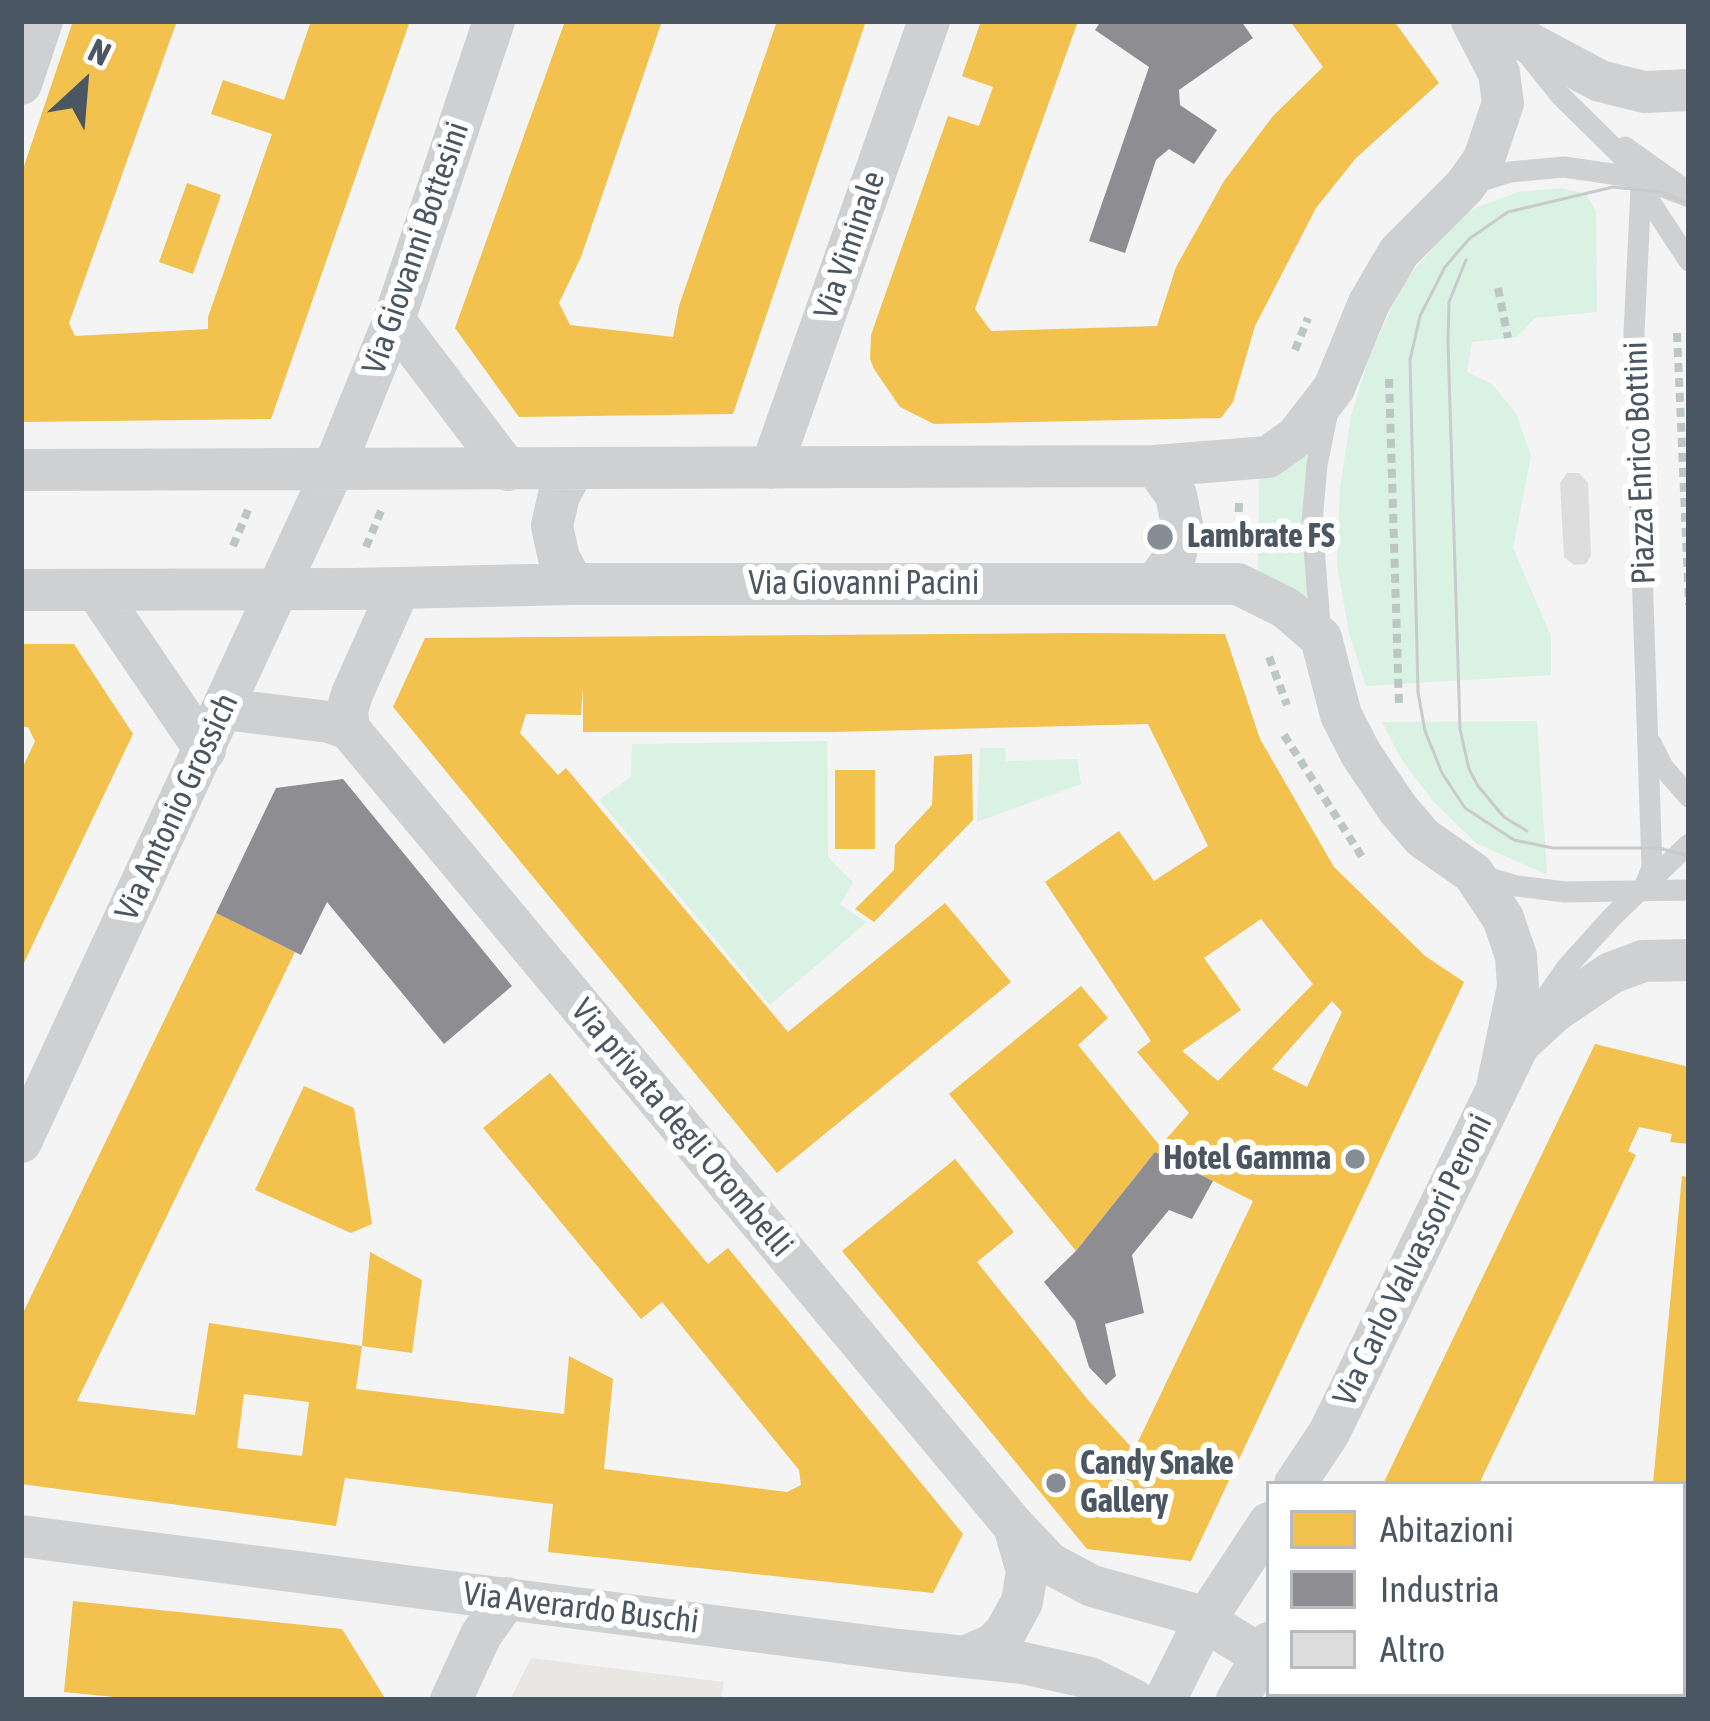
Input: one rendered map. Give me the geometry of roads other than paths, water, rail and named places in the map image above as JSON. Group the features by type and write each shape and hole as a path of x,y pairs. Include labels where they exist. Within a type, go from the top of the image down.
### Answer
{"street":[{"path":"21,84 42,21"},
{"name":"Via Giovanni Bottesini","path":"332,472 394,320 494,21"},
{"name":"Via Viminale","path":"771,468 929,21"},
{"path":"21,470 1155,466 1268,457 1296,437 1334,388 1387,269 1424,223 1466,186 1484,159 1503,103 1499,73 1472,21"},
{"path":"1508,28 1574,69 1623,88 1668,93 1689,90"},
{"path":"394,320 508,470"},
{"path":"1155,466 1176,495 1182,525 1174,556 1156,584"},
{"path":"573,584 559,558 552,526 560,495 574,470"},
{"name":"Via Antonio Grossich","path":"21,1142 332,472"},
{"name":"Via Giovanni Pacini","path":"21,590 1238,584 1286,608 1321,638"},
{"path":"224,709 329,722 350,729 347,711 352,694 399,589"},
{"path":"96,590 205,750"},
{"path":"1321,638 1341,716 1369,767 1423,838 1473,873"},
{"name":"Via privata degli Orombelli","path":"350,729 1049,1563 1071,1578 1205,1620"},
{"name":"Via Carlo Valvassori Peroni","path":"1473,873 1504,918 1518,969 1513,1022 1498,1087"},
{"path":"1519,1044 1568,1001 1611,974 1643,961 1689,960"},
{"name":"Via Carlo Valvassori Peroni","path":"1297,1481 1329,1433 1519,1044"},
{"name":"Via Carlo Valvassori Peroni","path":"1317,1481 1329,1433"},
{"name":"Via privata degli Orombelli","path":"965,1657 994,1644 1022,1602 1027,1570 1014,1526"},
{"path":"1165,1700 1205,1620 1266,1528"},
{"name":"Via Averardo Buschi","path":"21,1536 1057,1669 1090,1678 1134,1700"},
{"path":"451,1700 481,1635 507,1598"},
{"path":"1205,1620 1266,1652"},
{"path":"1238,1700 1266,1655"}],"lane":[{"path":"1508,28 1580,116 1669,186"},
{"path":"1580,116 1669,186 1689,261"},
{"path":"1466,186 1540,167 1603,172 1669,186"},
{"name":"Piazza Enrico Bottini","path":"1644,887 1652,868 1634,333 1669,186"},
{"path":"1321,638 1312,522 1317,465 1334,388"},
{"path":"1649,737 1663,766 1689,797"},
{"path":"1644,887 1689,844"},
{"path":"1473,873 1517,886 1565,892 1644,887 1689,890"},
{"name":"Via Carlo Valvassori Peroni","path":"1519,1044 1567,967 1644,887"}],"tram line":[{"path":"1689,204 1661,192 1613,187 1508,212 1469,239 1445,267 1420,316 1410,360 1418,692 1425,731 1442,773 1465,808 1514,840 1553,848 1659,848 1689,856"},
{"path":"1466,260 1449,302 1448,342 1460,729 1478,786 1504,817 1527,831"}],"place":[{"name":"Lambrate FS","path":"1160,537"},
{"name":"Hotel Gamma","path":"1355,1159"},
{"name":"Candy Snake Gallery","path":"1056,1483"}]}
